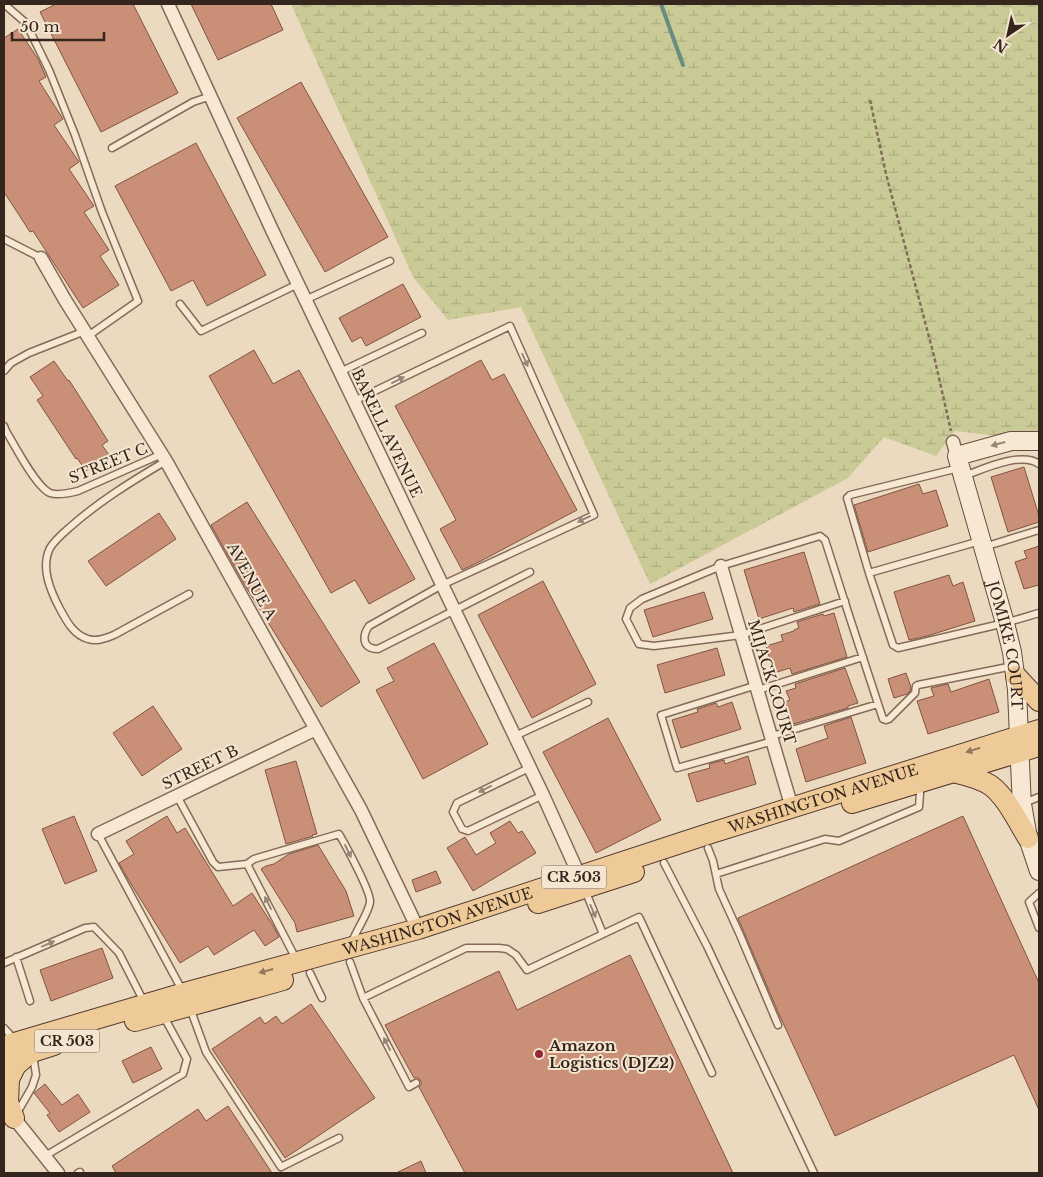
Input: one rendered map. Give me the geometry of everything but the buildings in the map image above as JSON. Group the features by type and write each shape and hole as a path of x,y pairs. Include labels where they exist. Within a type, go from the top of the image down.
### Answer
{"main road":[{"path":"1015,671 1039,701"},
{"name":"WASHINGTON AVENUE","path":"4,1061 14,1042 145,1004 187,1000 350,954 418,929 582,882 622,876 953,772 1019,744 1039,730"},
{"name":"WASHINGTON AVENUE","path":"350,954 427,941 708,834 792,808 1019,744 1039,746"},
{"path":"953,772 976,778 997,791 1033,844"},
{"name":"WASHINGTON AVENUE","path":"14,1042 163,1014 187,1000"},
{"path":"9,1114 9,1079 16,1066 14,1042"}],"street":[{"name":"BARELL AVENUE","path":"168,4 305,300 543,795 582,882"},
{"name":"AVENUE A","path":"41,258 164,457 360,810 418,929"},
{"path":"958,460 1011,441 1039,441"},
{"name":"JOMIKE COURT","path":"958,460 1009,638 1018,702 1022,804 1039,871"},
{"name":"MIJACK COURT","path":"721,566 792,808"},
{"name":"STREET B","path":"98,834 316,729"},
{"path":"9,1114 58,1173"}],"lane":[{"path":"4,4 26,23 49,70 75,135 102,212 138,301 87,334 29,353 11,363 4,371"},
{"path":"112,148 193,102 211,96"},
{"path":"4,239 41,258"},
{"path":"305,300 390,261"},
{"path":"180,304 201,331 298,284"},
{"path":"354,401 510,326 594,515 442,585 369,626 365,631 364,641 368,646 378,650 530,572"},
{"path":"340,372 422,333"},
{"name":"STREET C","path":"4,426 39,484 51,493 64,494 78,491 164,457"},
{"path":"164,457 89,512 60,536 50,548 47,561 47,575 52,593 68,624 76,633 88,639 102,640 114,635 189,594"},
{"path":"1039,464 1034,460 958,460 850,495 847,498 893,645 898,648 1005,623 1039,613"},
{"path":"869,573 1039,530"},
{"path":"845,600 742,635 654,646 639,644 626,619 630,608 642,598 721,566 820,536 825,540 845,600 883,718 889,719 915,693 916,686 918,685 1015,671"},
{"path":"863,657 661,715 677,768 878,704"},
{"path":"514,736 588,702"},
{"path":"529,768 456,803 453,812 462,829 468,831 543,795"},
{"path":"716,874 825,839 839,841 919,807 920,793 917,783"},
{"path":"177,796 213,862 218,866 247,864 254,859 340,834 367,888 371,901 355,933 350,954 363,998 409,1087 416,1083"},
{"path":"1022,804 1039,797"},
{"path":"98,834 187,1000 206,1052 281,1167 338,1138"},
{"path":"708,848 719,889 778,1025"},
{"path":"664,863 710,954 814,1173"},
{"path":"247,864 322,998"},
{"path":"582,882 603,934"},
{"path":"1039,893 1029,902 1039,928"},
{"path":"363,998 466,948 507,949 516,955 527,970 639,917 712,1072"},
{"path":"4,963 85,928 94,927 118,953 145,1004"},
{"path":"16,957 30,1001"},
{"path":"44,1156 183,1074 187,1059 163,1014"}],"path":[{"path":"870,100 886,174 934,356 958,460"}],"green space":[{"path":"291,4 1039,4 1039,441 955,431 936,456 884,437 848,478 650,584 521,307 448,320 413,277"}],"waterway":[{"path":"661,4 683,65"}],"place":[{"name":"Amazon Logistics (DJZ2)","path":"539,1054"}]}
